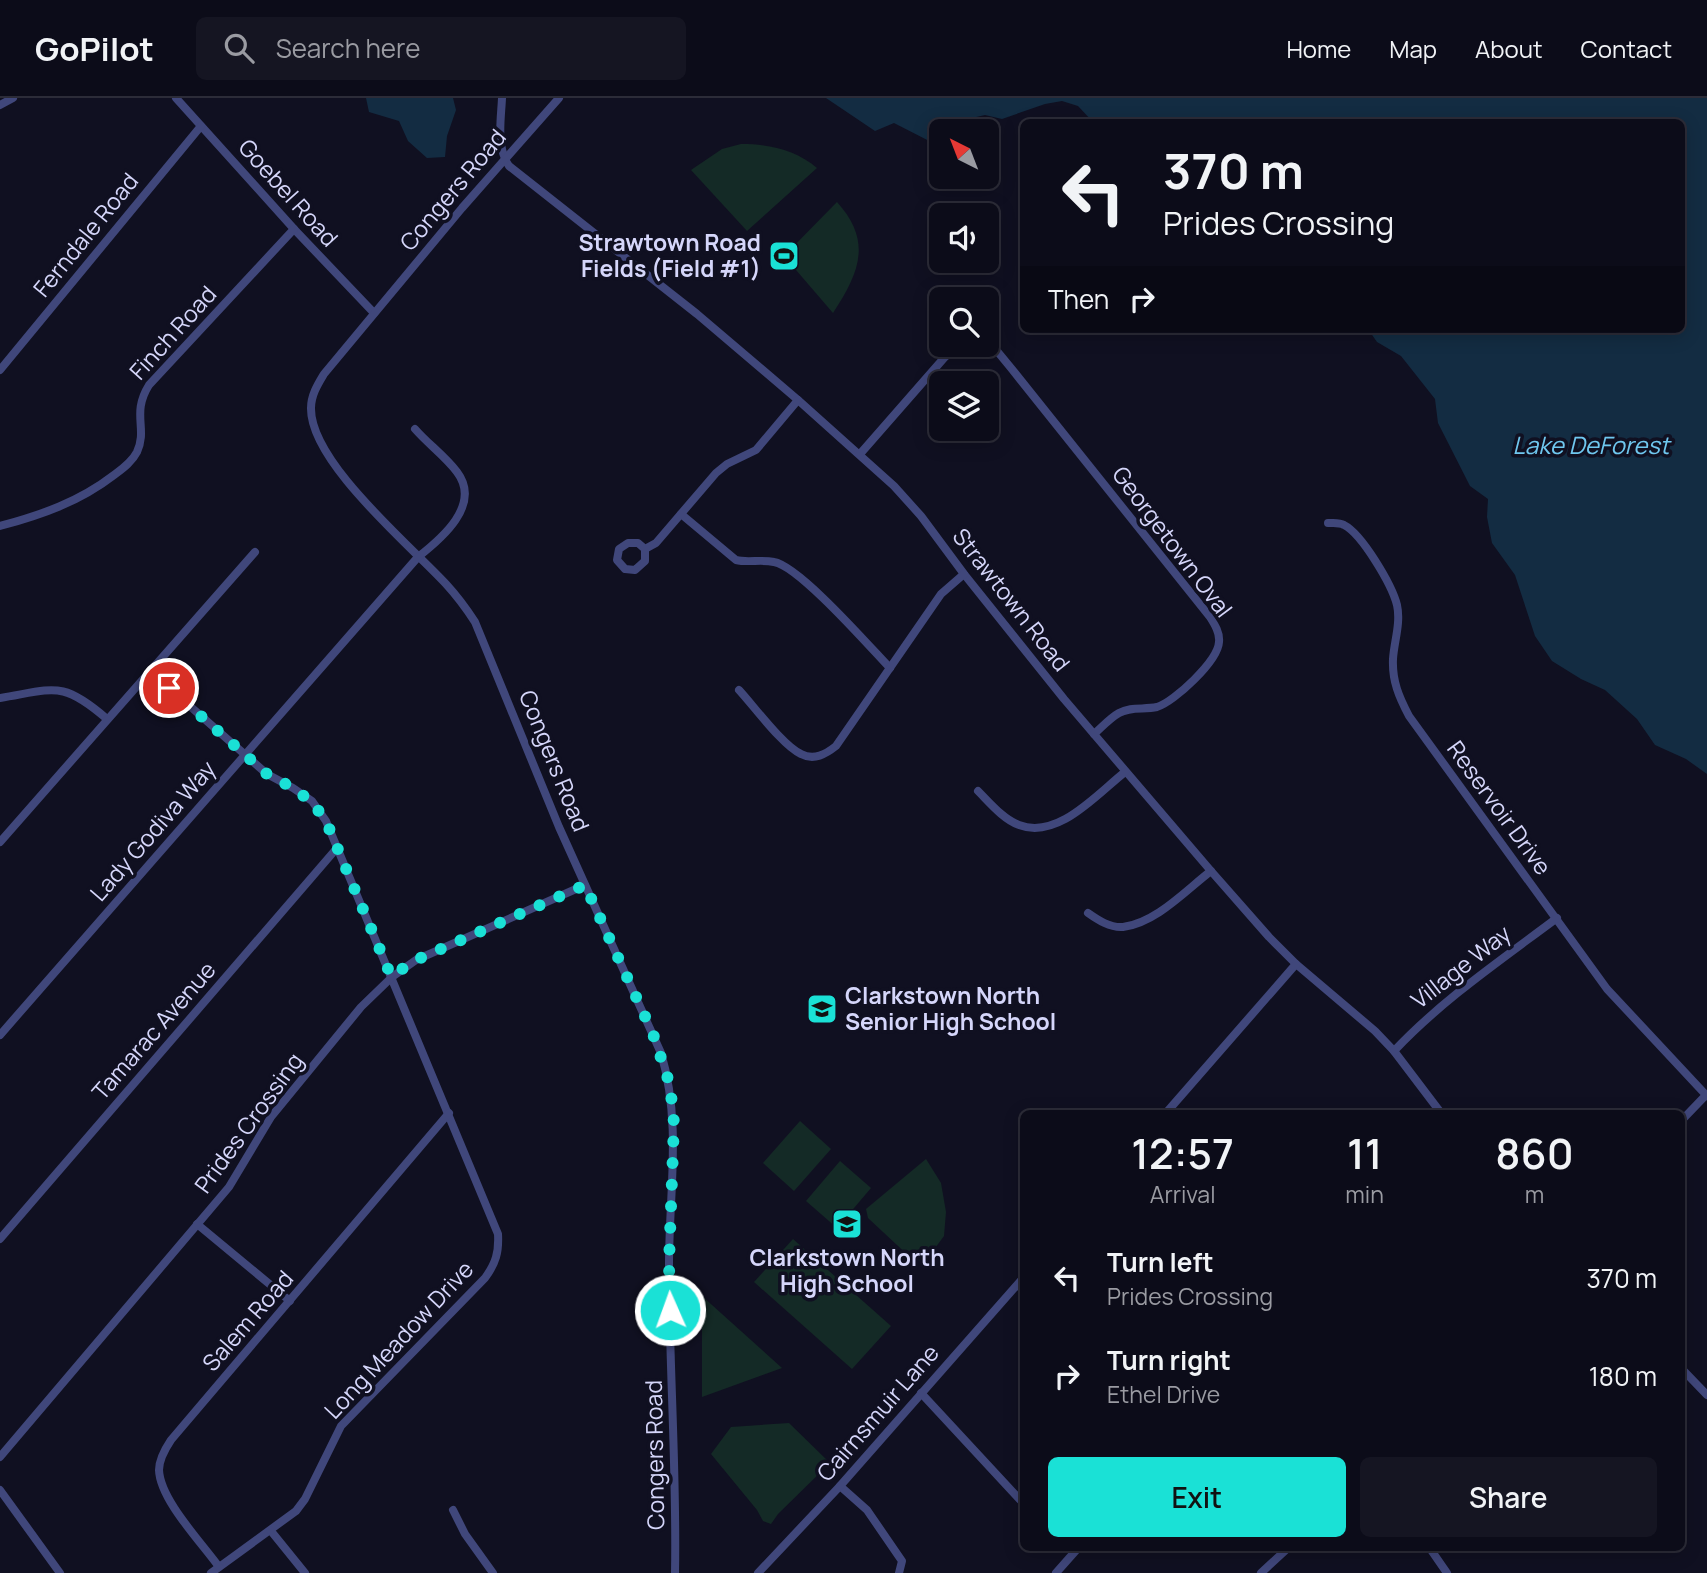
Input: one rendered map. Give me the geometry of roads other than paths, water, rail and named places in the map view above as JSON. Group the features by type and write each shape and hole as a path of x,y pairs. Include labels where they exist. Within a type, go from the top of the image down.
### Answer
{"street":[{"path":"0,105 13,98"},
{"name":"Goebel Road","path":"176,98 374,313"},
{"path":"502,98 501,144 505,159"},
{"name":"Congers Road","path":"559,98 374,313 317,386 311,400 313,422 330,457 347,480 462,601 475,622 559,827 653,1034 667,1072 672,1098 674,1140 669,1263 675,1573"},
{"name":"Ferndale Road","path":"0,370 201,125"},
{"name":"Strawtown Road","path":"505,159 523,178 687,306 894,486 921,516 964,574 1125,772 1211,871 1296,964 1375,1031 1394,1051 1439,1110"},
{"name":"Finch Road","path":"0,526 41,515 73,501 128,465 141,439 139,409 141,397 149,385 294,229"},
{"name":"Georgetown Oval","path":"999,353 1218,630 1219,644 1207,667 1166,703 1155,708 1132,709 1120,713 1094,734"},
{"path":"860,454 945,357"},
{"path":"645,549 656,543 727,464 756,450 798,400"},
{"name":"Lady Godiva Way","path":"0,1035 418,557 443,538 454,524 463,506 463,480 415,429"},
{"path":"681,514 736,560 775,562 786,567 840,615 890,668"},
{"name":"Reservoir Drive","path":"1328,523 1341,523 1350,529 1379,566 1391,587 1397,607 1394,679 1399,697 1409,716 1608,989 1707,1095"},
{"path":"0,842 255,552"},
{"path":"739,690 801,755 815,757 826,754 836,746 941,594 964,574"},
{"name":"Long Meadow Drive","path":"150,671 267,774 312,802 326,821 496,1226 499,1249 495,1264 485,1278 351,1414 332,1441 305,1499 296,1511 211,1573"},
{"path":"0,698 51,690 68,691 86,701 107,719"},
{"path":"978,791 1004,816 1020,825 1051,827 1065,821 1125,772"},
{"name":"Tamarac Avenue","path":"0,1239 337,848"},
{"path":"1088,913 1108,925 1122,927 1137,923 1153,915 1211,871"},
{"name":"Prides Crossing","path":"0,1457 197,1224 244,1165 271,1117 361,1007 391,976 416,960 585,885"},
{"name":"Village Way","path":"1394,1051 1443,1003 1557,918"},
{"path":"1169,1110 1296,964"},
{"path":"1685,1117 1707,1095"},
{"name":"Salem Road","path":"219,1567 168,1499 159,1469 163,1453 171,1440 449,1114"},
{"path":"197,1224 290,1301"},
{"name":"Cairnsmuir Lane","path":"758,1573 840,1486 1020,1282"},
{"path":"1685,1372 1707,1395"},
{"path":"921,1393 1020,1500"},
{"path":"840,1486 867,1510 902,1561 899,1573"},
{"path":"0,1490 60,1573"},
{"path":"453,1510 465,1534 493,1573"},
{"path":"271,1531 305,1573"},
{"path":"1068,1551 1071,1555"},
{"path":"1056,1573 1075,1551"},
{"path":"1261,1573 1285,1551"},
{"path":"1432,1551 1447,1573"}],"water":[{"path":"366,98 453,98 456,110 447,136 445,157 427,158 408,141 399,121 369,112"},
{"name":"Lake DeForest","path":"826,98 1707,98 1707,774 1686,759 1655,745 1637,719 1605,690 1552,661 1535,636 1515,575 1492,543 1487,517 1488,499 1470,486 1438,423 1435,399 1401,356 1377,342 1371,333 1685,333 1685,119 1090,119 1078,106 1062,101 1002,119 985,115 971,119 929,119 929,141 894,123 875,131"}],"place":[{"name":"Strawtown Road Fields (Field #1)","path":"784,256"},
{"name":"Clarkstown North Senior High School","path":"822,1009"},
{"name":"Clarkstown North High School","path":"847,1224"}]}
